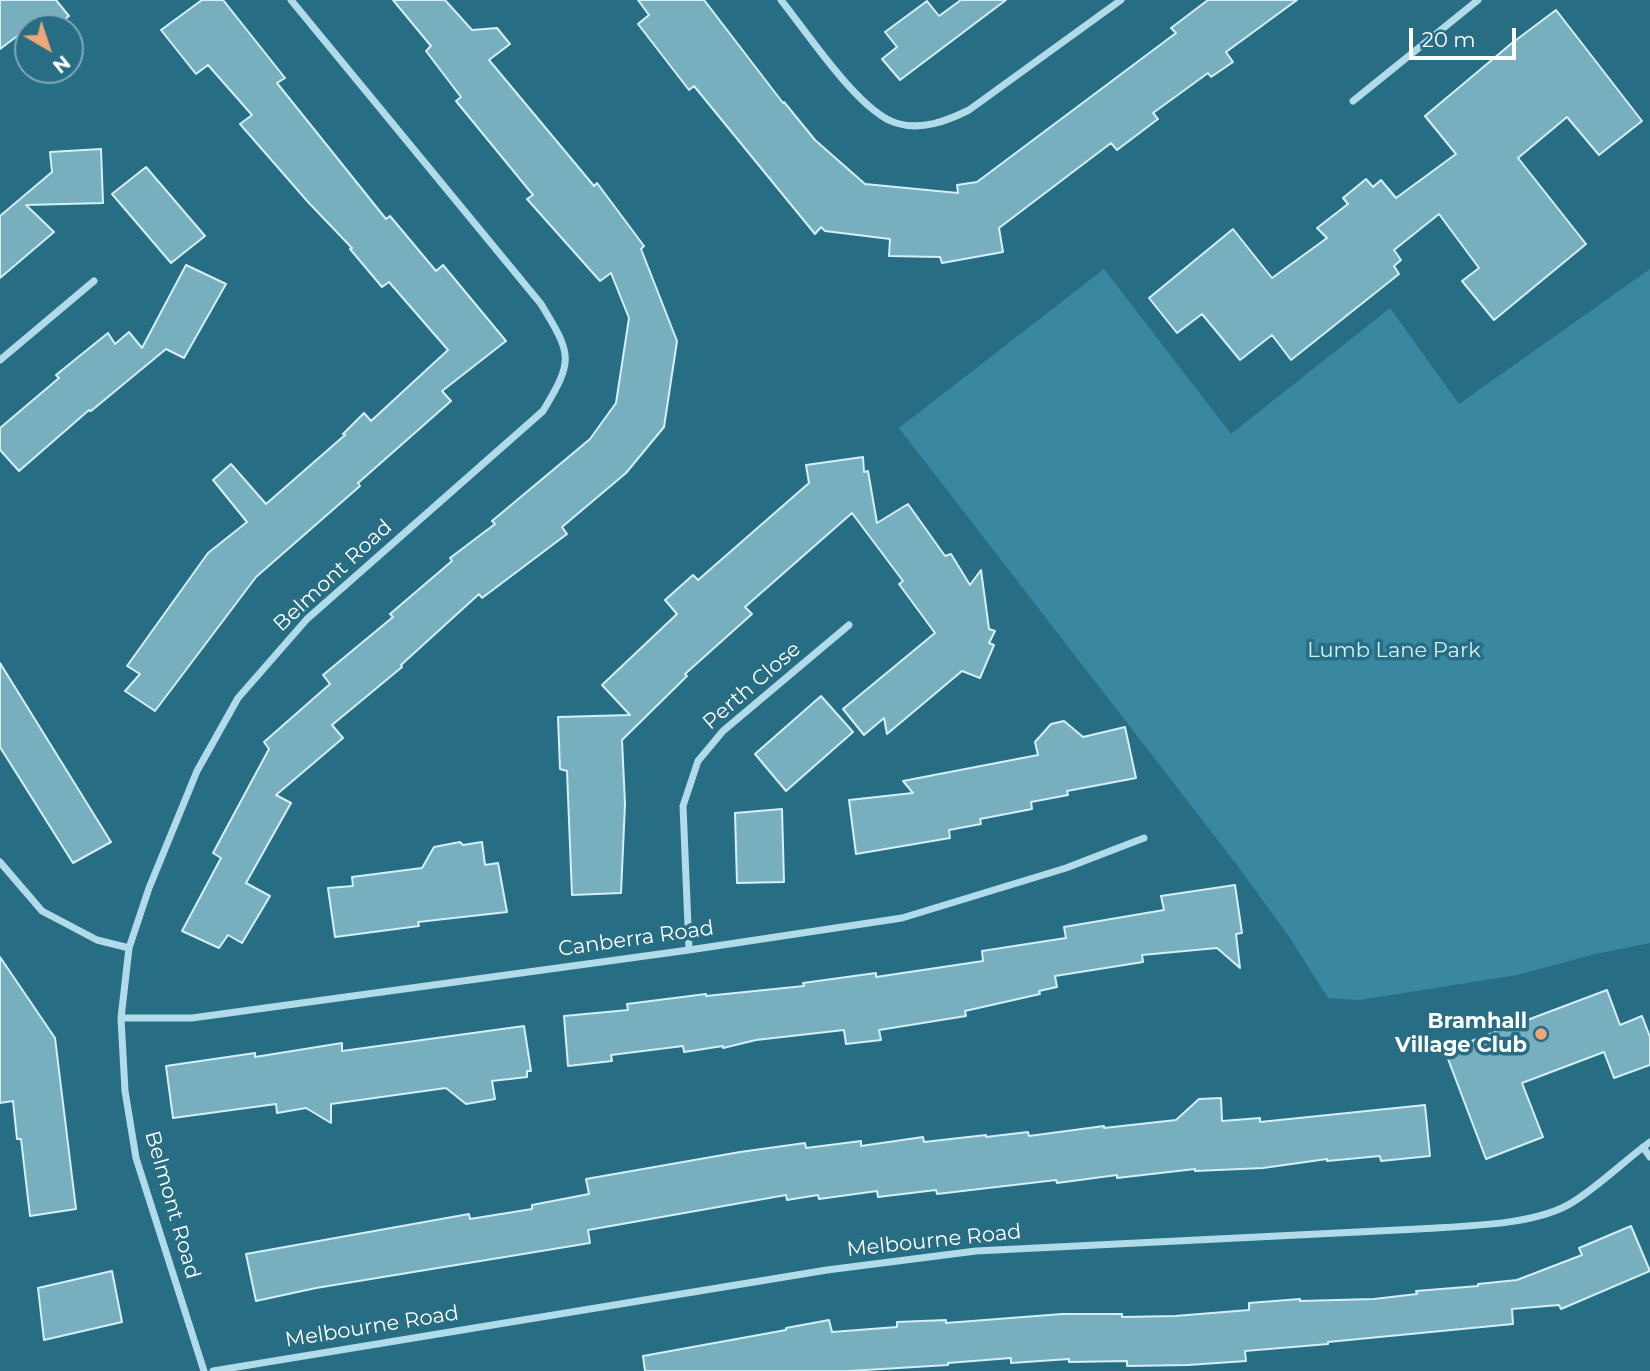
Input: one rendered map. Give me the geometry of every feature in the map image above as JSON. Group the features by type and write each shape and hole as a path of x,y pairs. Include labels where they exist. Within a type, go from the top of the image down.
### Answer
{"street":[{"name":"Belmont Road","path":"204,1371 136,1158 125,1091 121,1018 130,948 149,888 197,771 238,698 307,619 542,411 562,379 566,354 557,331 541,304 291,0"},
{"path":"781,0 860,100 896,123 924,125 946,121 969,110 1121,0"},
{"path":"1353,101 1478,0"},
{"path":"0,360 94,281"},
{"name":"Perth Close","path":"689,950 683,806 698,761 723,731 849,625"},
{"name":"Canberra Road","path":"121,1018 192,1018 902,918 1066,868 1144,838"},
{"path":"0,862 42,912 97,940 130,948"},
{"path":"1647,1144 1650,1157"},
{"name":"Melbourne Road","path":"213,1371 827,1269 976,1251 1475,1225 1534,1217 1571,1204 1647,1144"}],"green space":[{"name":"Lumb Lane Park","path":"1104,269 1231,434 1390,308 1459,404 1650,269 1650,943 1595,954 1517,975 1360,1000 1328,998 1288,935 1237,865 899,428"}],"building":[{"path":"0,0 56,0 67,14 14,14 14,38 0,49"},
{"path":"202,0 223,0 285,78 277,83 386,219 390,216 436,271 443,265 506,341 442,391 451,401 358,483 360,486 256,577 155,711 125,691 140,674 127,666 208,553 247,522 213,480 231,464 266,504 345,435 343,434 364,413 371,421 448,350 389,282 382,287 350,249 352,248 240,124 252,115 208,65 196,74 161,30"},
{"path":"393,0 445,0 472,30 497,28 510,44 489,60 594,186 597,183 644,246 641,249 677,341 664,427 626,473 562,527 567,534 482,598 479,594 401,665 402,667 332,725 343,738 276,795 291,803 246,883 270,896 242,943 228,935 219,948 182,931 221,858 213,853 269,749 264,742 330,684 323,675 393,617 390,614 452,561 450,558 495,524 492,521 590,439 616,403 629,318 611,273 600,281 527,199 533,195 456,101 461,97 426,51 431,46"},
{"path":"638,0 704,0 815,140 865,184 958,193 957,185 977,182 1176,33 1171,28 1208,0 1297,0 1226,52 1233,62 1211,77 1208,73 1153,113 1158,119 1117,150 1111,143 999,228 1003,252 942,263 940,257 889,256 890,239 825,231 821,227 815,234 694,86 689,90 638,24 649,15"},
{"path":"961,0 1006,0 900,80 882,59 897,47 885,32 927,1 939,16"},
{"path":"1556,10 1642,121 1599,155 1567,117 1518,158 1586,244 1494,320 1462,281 1479,268 1439,214 1394,250 1401,260 1394,266 1399,274 1291,360 1272,335 1240,360 1202,314 1177,333 1149,298 1233,229 1272,278 1327,238 1317,228 1348,204 1343,198 1366,179 1373,187 1381,180 1396,198 1456,154 1425,116"},
{"path":"101,149 103,203 26,205 54,232 0,278 0,216 52,172 50,152"},
{"path":"146,167 205,236 171,263 112,194"},
{"path":"186,265 226,284 184,358 166,349 89,410 19,471 0,450 0,428 59,378 56,375 108,333 115,344 129,332 142,348"},
{"path":"863,457 864,472 868,471 877,523 908,504 945,556 951,554 970,585 981,570 989,629 995,631 989,643 994,645 980,678 962,671 887,734 884,718 864,735 843,709 935,633 899,584 903,581 852,513 745,607 752,614 685,674 687,676 622,740 625,804 621,893 572,895 567,771 560,769 558,717 630,715 602,685 677,614 665,600 693,575 698,580 809,483 806,465"},
{"path":"0,663 111,842 73,863 0,747"},
{"path":"821,696 853,732 786,791 755,754"},
{"path":"1064,721 1083,737 1125,727 1136,778 1067,791 1068,795 1031,802 1032,809 980,819 981,824 949,830 950,838 856,854 849,800 913,793 903,781 1038,755 1035,742 1051,724"},
{"path":"782,809 784,882 737,883 735,813"},
{"path":"460,842 463,845 482,842 485,865 498,863 507,912 418,922 419,926 335,937 328,888 353,886 352,877 422,868 434,847"},
{"path":"1235,885 1242,933 1236,934 1240,968 1217,948 1142,955 1143,962 1055,976 1057,987 1039,991 1040,994 965,1011 966,1016 879,1030 881,1040 846,1044 844,1030 756,1040 723,1048 684,1052 683,1046 611,1055 612,1061 568,1066 564,1016 628,1010 627,1004 804,986 803,983 876,973 876,977 983,961 982,951 1066,938 1064,927 1164,910 1161,896"},
{"path":"0,957 55,1038 76,1209 30,1216 21,1139 17,1139 13,1101 0,1103"},
{"path":"1607,990 1620,1025 1642,1016 1650,1037 1650,1065 1614,1078 1604,1052 1522,1083 1543,1137 1486,1159 1445,1051"},
{"path":"524,1026 531,1071 527,1071 527,1077 492,1081 495,1099 466,1104 446,1088 331,1104 331,1123 306,1108 277,1113 276,1104 173,1118 166,1066 255,1053 255,1057 342,1043 342,1051"},
{"path":"1221,1098 1222,1121 1260,1118 1260,1122 1425,1105 1430,1156 1381,1161 1380,1156 1327,1159 1263,1168 1195,1169 1117,1178 1117,1175 937,1194 936,1190 878,1197 877,1191 819,1199 818,1195 787,1200 786,1195 588,1230 590,1243 316,1288 256,1301 246,1254 469,1214 470,1219 532,1209 532,1205 589,1194 586,1179 740,1152 805,1143 806,1148 861,1141 861,1146 923,1137 924,1142 1028,1132 1029,1136 1176,1120 1199,1099"},
{"path":"1631,1226 1650,1271 1561,1309 1559,1305 1512,1309 1513,1324 1245,1351 1246,1361 1188,1365 1127,1366 1127,1361 1069,1362 1069,1359 1011,1363 1011,1358 849,1371 645,1371 643,1356 829,1320 832,1332 897,1327 897,1322 946,1320 946,1323 1062,1314 1175,1316 1249,1310 1249,1303 1300,1299 1374,1299 1417,1294 1416,1291 1478,1286 1517,1280 1582,1255 1579,1248"},
{"path":"112,1271 122,1322 44,1340 38,1288"}],"place":[{"name":"Bramhall Village Club","path":"1541,1034"}]}
